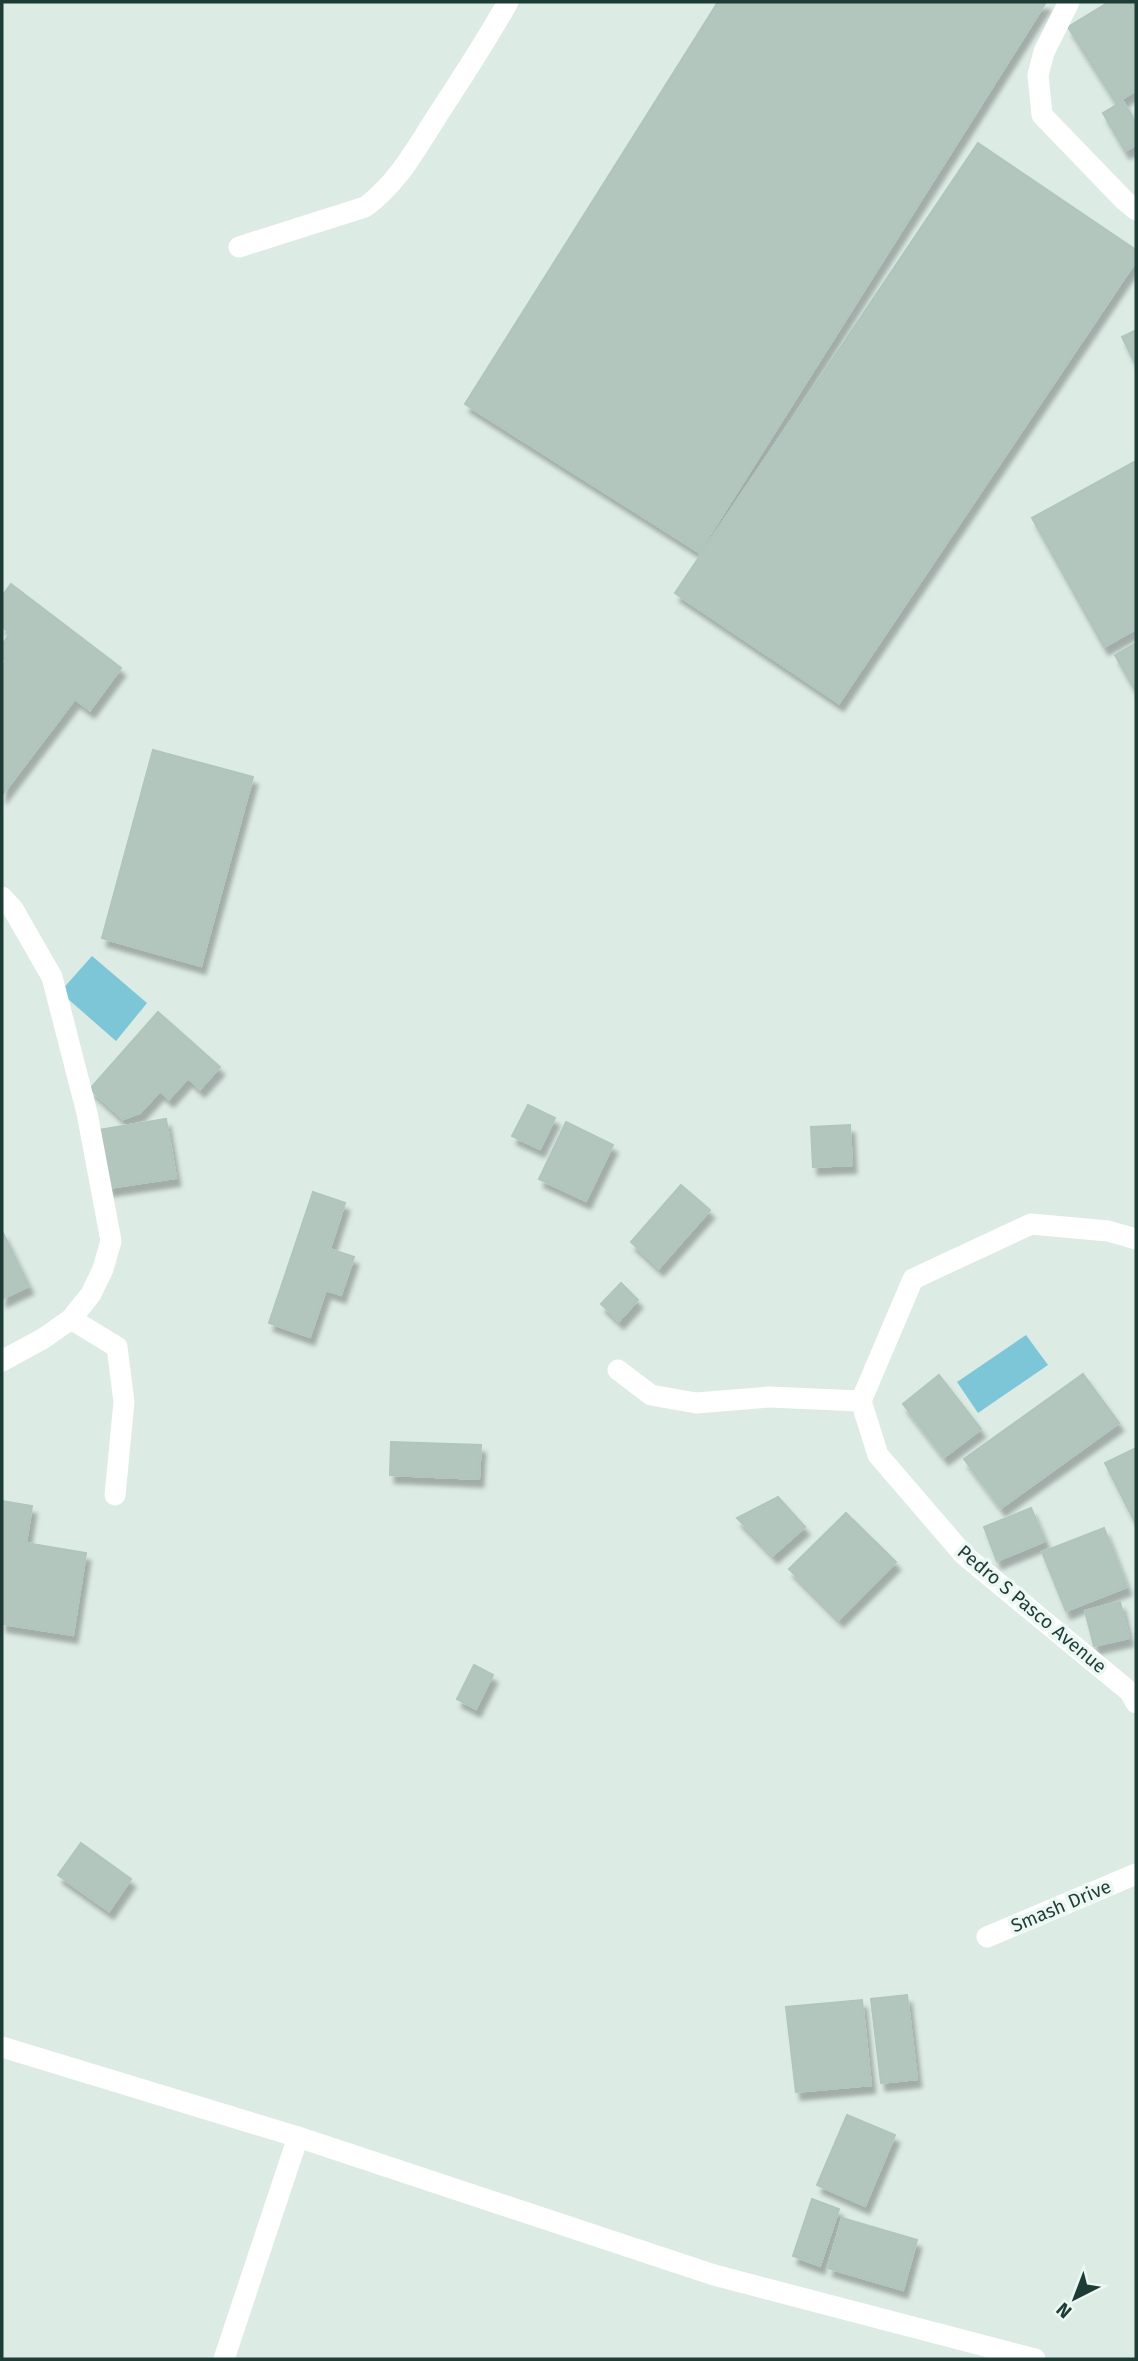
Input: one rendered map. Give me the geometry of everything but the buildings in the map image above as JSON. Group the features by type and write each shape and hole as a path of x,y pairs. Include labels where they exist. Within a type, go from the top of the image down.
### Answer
{"street":[{"path":"239,247 365,207 380,196 406,165 508,2"},
{"path":"1069,2 1044,52 1038,75 1042,116 1136,210"},
{"path":"2,897 13,909 52,977 87,1113 111,1241 103,1269 91,1294 71,1319 44,1338 2,1361"},
{"path":"618,1370 650,1395 696,1404 769,1397 861,1401 913,1279 1031,1224 1108,1231 1136,1239"},
{"path":"71,1319 117,1347 124,1402 115,1495"},
{"name":"Pedro S Pasco Avenue","path":"861,1401 878,1455 964,1555 1134,1695"},
{"name":"Smash Drive","path":"986,1937 1136,1874"},
{"path":"2,2047 298,2137 714,2275 1035,2359"},
{"path":"224,2359 298,2137"}],"water":[{"path":"92,956 147,1003 116,1041 60,992"},
{"path":"1026,1335 1048,1365 978,1413 957,1382"}]}
